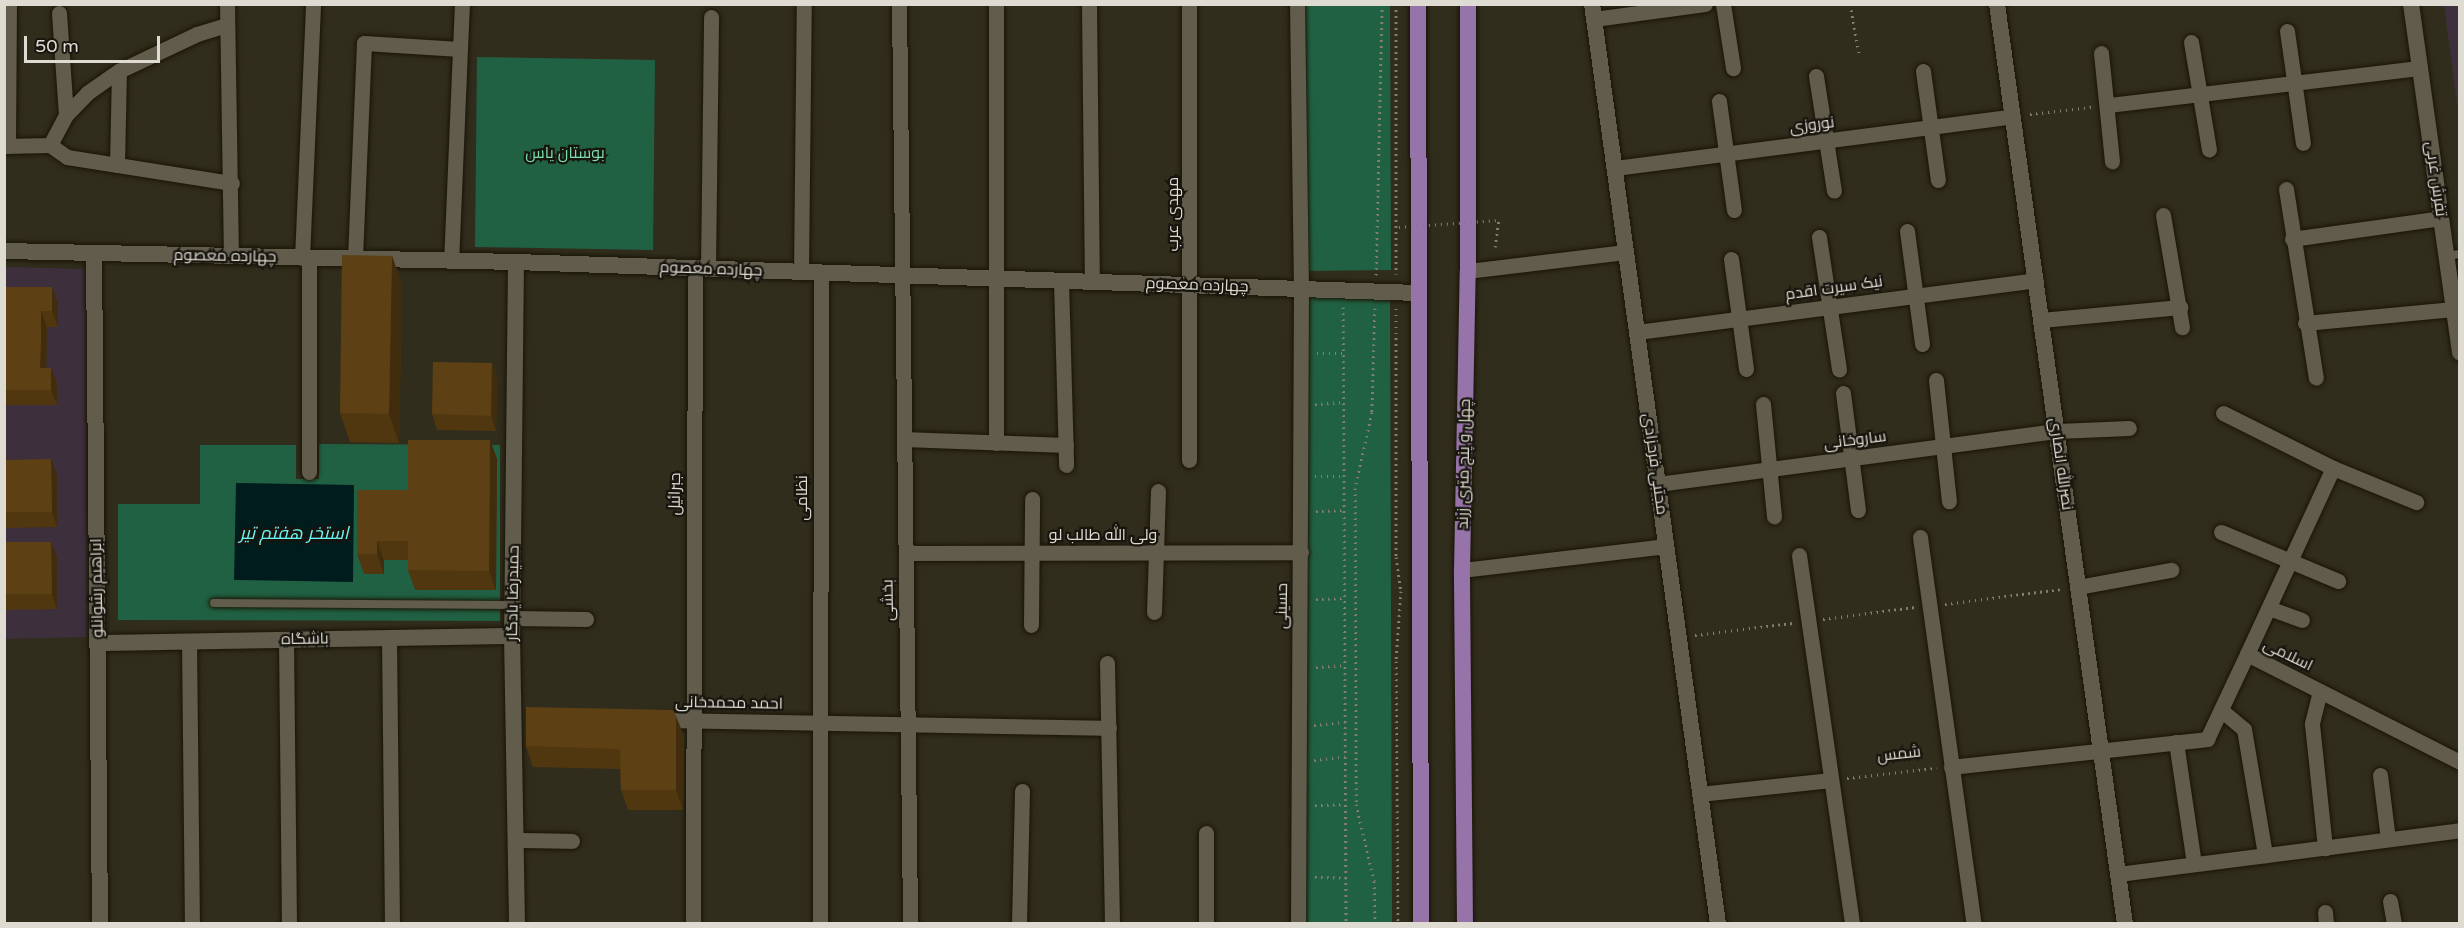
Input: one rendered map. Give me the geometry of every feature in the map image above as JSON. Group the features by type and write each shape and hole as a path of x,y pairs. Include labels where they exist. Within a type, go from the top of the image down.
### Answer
{"main road":[{"path":"1418,4 1421,924"},
{"name":"چهل و پنج متری زرند","path":"1465,924 1462,570 1468,271 1468,4"}],"street":[{"path":"227,4 232,183 231,256"},
{"path":"309,472 305,258 313,4"},
{"path":"451,261 462,4"},
{"path":"801,272 804,4"},
{"name":"بخشی","path":"899,4 910,924"},
{"path":"996,4 998,279 996,443"},
{"path":"1089,4 1092,282"},
{"name":"مهدی عرب","path":"1189,4 1191,285 1189,460"},
{"name":"حسینی","path":"1297,4 1301,289 1298,924"},
{"path":"1593,12 1705,4"},
{"path":"1723,4 1733,68"},
{"name":"نصرالله انصاری","path":"1997,4 2125,924"},
{"name":"تفرش غربی","path":"2411,4 2441,218 2453,255 2453,309 2460,353"},
{"path":"7,9 6,146 50,145 67,158 232,183"},
{"name":"مجتبی فرحزادی","path":"1593,12 1718,924"},
{"path":"59,13 66,115"},
{"name":"جبرائیل","path":"693,924 691,721 701,268 711,17"},
{"path":"50,145 66,115 87,93 119,71 196,34 227,25"},
{"path":"2287,31 2303,143"},
{"path":"2191,42 2209,149"},
{"path":"355,258 364,43 460,49"},
{"path":"2102,52 2109,105 2112,161"},
{"path":"2109,105 2420,68"},
{"path":"117,165 119,71"},
{"path":"1923,71 1938,180"},
{"path":"1816,76 1834,191"},
{"path":"1719,101 1734,210"},
{"name":"نوروزی","path":"1615,168 2013,116"},
{"path":"2286,189 2292,239 2316,378"},
{"path":"2163,215 2182,327"},
{"path":"2292,239 2441,218"},
{"path":"1907,231 1922,344"},
{"path":"1819,237 1839,369"},
{"name":"چهارده معصوم","path":"4,251 516,262 1418,293"},
{"path":"1468,271 1626,252"},
{"name":"ابراهیم رشوانلو","path":"94,253 100,924"},
{"path":"1731,259 1746,369"},
{"name":"حمیدرضا یادگار","path":"516,262 512,636 519,718 516,840 517,924"},
{"name":"نظامی","path":"820,924 818,723 821,272"},
{"name":"نیک سیرت اقدم","path":"1637,332 2036,280"},
{"path":"1061,281 1066,465"},
{"path":"2041,320 2180,308"},
{"path":"2306,323 2453,309"},
{"path":"1936,380 1941,446 1949,501"},
{"path":"1843,393 1858,510"},
{"path":"1763,404 1774,516"},
{"path":"2223,413 2333,468 2416,502"},
{"name":"ساروخانی","path":"1658,484 2057,431 2129,428"},
{"path":"904,439 1066,445"},
{"path":"2247,654 2333,468"},
{"path":"1154,612 1158,553 1158,491"},
{"path":"1031,625 1032,499"},
{"path":"2221,532 2289,563 2338,581"},
{"path":"1920,537 1974,924"},
{"path":"1462,570 1666,546"},
{"name":"ولی الله طالب لو","path":"906,553 1301,552"},
{"path":"1799,555 1852,924"},
{"path":"2078,587 2171,570"},
{"path":"2268,608 2302,620"},
{"path":"512,612 586,619"},
{"name":"باشگاه","path":"98,643 512,636"},
{"path":"389,638 392,924"},
{"path":"286,639 289,924"},
{"path":"189,641 192,924"},
{"name":"اسلامی","path":"2101,751 2207,740 2247,654 2460,762"},
{"path":"1107,663 1112,924"},
{"path":"2320,691 2312,724 2325,848"},
{"path":"2221,710 2244,729 2265,855"},
{"name":"احمد محمدخانی","path":"643,720 1109,728"},
{"path":"2176,742 2194,864"},
{"path":"1951,767 2101,751"},
{"path":"2380,775 2388,839"},
{"path":"1700,794 1830,780"},
{"path":"1019,924 1022,791"},
{"path":"2118,874 2460,830"},
{"path":"1206,833 1206,924"},
{"path":"516,840 572,841"},
{"path":"2390,901 2394,924"}],"lane":[{"path":"214,603 512,612"}],"path":[{"path":"1375,924 1374,881 1356,804 1355,488 1372,412 1382,4"},
{"path":"1396,4 1396,557 1401,591 1396,653 1398,924"},
{"path":"1850,4 1859,53"},
{"path":"2013,116 2109,105"},
{"path":"1400,227 1499,220 1495,247"},
{"path":"1343,300 1346,924"},
{"path":"1313,363 1314,342"},
{"path":"1313,353 1343,353"},
{"path":"1313,394 1313,414"},
{"path":"1313,404 1343,402"},
{"path":"1313,466 1313,488"},
{"path":"1313,476 1344,476"},
{"path":"1313,500 1313,522"},
{"path":"1313,511 1344,510"},
{"path":"1679,638 2078,587"},
{"path":"1314,588 1314,610"},
{"path":"1314,599 1344,598"},
{"path":"1314,656 1314,679"},
{"path":"1314,667 1345,665"},
{"path":"1314,714 1314,737"},
{"path":"1314,725 1345,722"},
{"path":"1314,748 1314,771"},
{"path":"1314,760 1345,756"},
{"name":"شمس","path":"1830,780 1951,767"},
{"path":"1314,794 1315,815"},
{"path":"1315,805 1345,804"},
{"path":"1315,867 1315,889"},
{"path":"1315,878 1346,878"}],"shaded area":[{"path":"2444,5 2459,5 2459,119"},
{"path":"5,267 86,269 87,637 5,639"}],"green space":[{"path":"1302,5 1390,5 1391,270 1303,271"},
{"name":"بوستان یاس","path":"477,57 655,60 653,250 475,247"},
{"path":"1390,295 1392,923 1305,924 1307,297"},
{"path":"319,444 500,445 500,621 118,620 118,504 200,504 200,445 296,445 296,479 319,479"}],"water":[{"name":"استخر هفتم تیر","path":"236,483 354,485 353,582 234,580"}],"building":[{"path":"342,255 392,256 389,414 340,413"},
{"path":"4,287 52,287 52,311 41,311 40,368 51,368 51,390 4,390"},
{"path":"433,362 492,363 491,416 432,414"},
{"path":"408,440 490,440 489,571 408,570 408,541 377,541 377,554 357,554 357,490 408,490"},
{"path":"51,459 52,512 4,512 4,460"},
{"path":"4,542 51,542 52,594 4,594"},
{"path":"526,707 673,710 676,716 676,790 621,790 620,749 526,746"}]}
